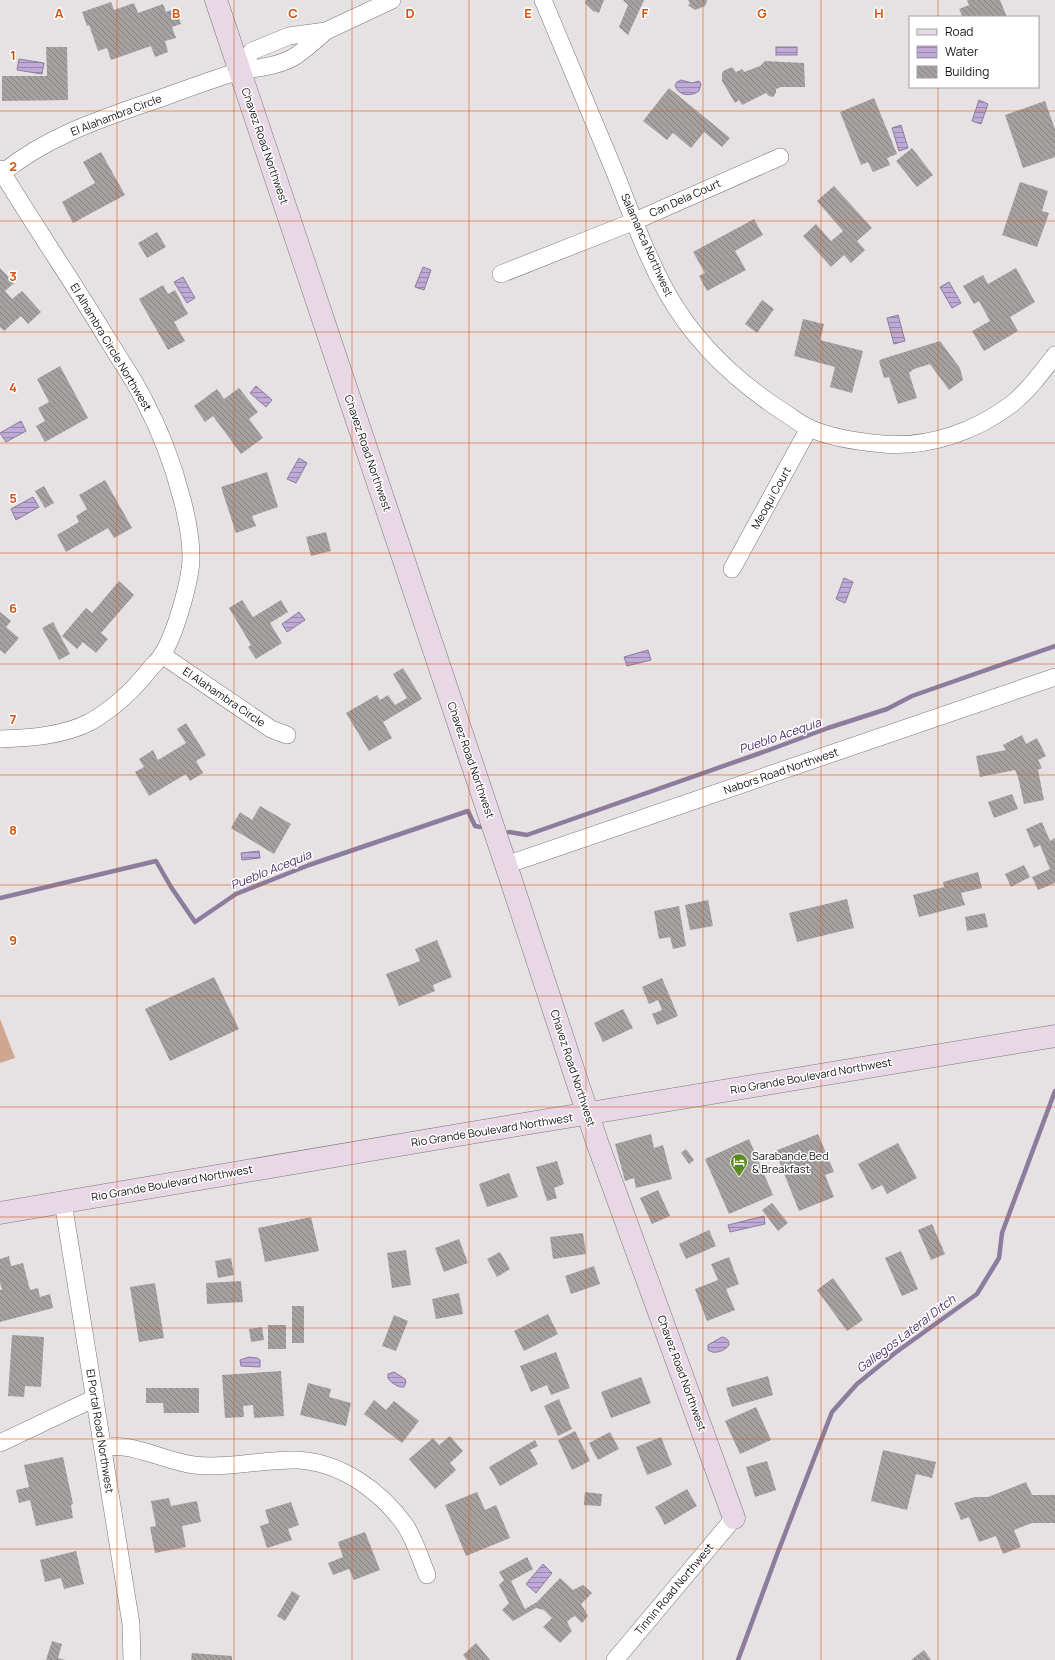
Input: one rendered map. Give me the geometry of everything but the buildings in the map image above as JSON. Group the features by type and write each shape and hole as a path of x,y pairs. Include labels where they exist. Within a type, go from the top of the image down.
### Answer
{"street":[{"name":"Chavez Road Northwest","path":"216,0 588,1114 734,1518"},
{"name":"El Alahambra Circle","path":"1,173 27,155 64,135 119,112 239,70 259,68 287,60 297,55 326,31 392,0"},
{"name":"Salamanca Northwest","path":"543,0 634,221 666,291 691,330 723,366 759,396 809,428 862,442 897,445 936,440 958,434 985,422 1014,402 1055,355"},
{"name":"Can Dela Court","path":"501,274 634,221 780,157"},
{"name":"El Alhambra Circle Northwest","path":"0,739 28,738 55,733 89,722 118,703 143,679 162,655 171,636 188,584 191,558 189,526 175,473 164,441 144,398 66,272 1,173"},
{"name":"Meoqui Court","path":"732,569 809,428"},
{"name":"El Alahambra Circle","path":"162,655 271,729 288,735"},
{"name":"Nabors Road Northwest","path":"506,865 1055,677"},
{"name":"Rio Grande Boulevard Northwest","path":"0,1213 1055,1036"},
{"name":"El Portal Road Northwest","path":"63,1202 131,1624 132,1660"},
{"path":"0,1443 95,1398"},
{"path":"103,1447 124,1447 194,1465 223,1465 297,1460 316,1463 349,1474 364,1484 392,1508 416,1544 426,1574"},
{"name":"Tinnin Road Northwest","path":"615,1660 734,1518"}],"shaded area":[{"path":"0,1019 15,1058 0,1063"}],"water":[{"path":"776,47 797,47 797,55 776,55"},
{"path":"19,59 44,63 42,74 17,70"},
{"path":"681,80 692,83 699,81 701,84 699,91 689,95 682,93 675,85"},
{"path":"979,100 988,104 981,124 972,121"},
{"path":"901,125 908,148 899,151 892,128"},
{"path":"423,267 431,270 424,290 415,287"},
{"path":"183,277 195,298 187,303 174,282"},
{"path":"949,282 961,303 952,308 940,287"},
{"path":"898,315 905,341 894,344 887,318"},
{"path":"256,386 272,400 266,407 250,393"},
{"path":"21,421 26,431 6,442 0,433"},
{"path":"299,458 307,463 296,483 287,479"},
{"path":"33,497 39,507 16,520 11,509"},
{"path":"844,578 853,582 845,603 836,599"},
{"path":"299,612 305,620 287,632 282,624"},
{"path":"648,650 651,660 627,666 624,657"},
{"path":"259,851 260,858 242,860 241,853"},
{"path":"764,1216 765,1224 730,1232 728,1225"},
{"path":"722,1337 728,1341 729,1345 727,1347 722,1351 716,1352 708,1350 708,1345"},
{"path":"249,1357 260,1360 260,1367 241,1366 240,1360"},
{"path":"394,1372 405,1379 406,1382 404,1387 397,1386 389,1380 388,1374"},
{"path":"543,1564 552,1573 536,1593 526,1584"}],"waterway":[{"name":"Pueblo Acequia","path":"509,832 527,835 828,728 887,709 912,696 1055,646"},
{"name":"Pueblo Acequia","path":"0,898 156,861 171,887 195,922 236,894 309,865 468,811 475,826 480,827"},
{"name":"Gallegos Lateral Ditch","path":"738,1660 832,1412 857,1384 895,1353 977,1294 999,1258 1002,1233 1055,1091"}],"place":[{"name":"Sarabande Bed & Breakfast","path":"739,1177"}]}
